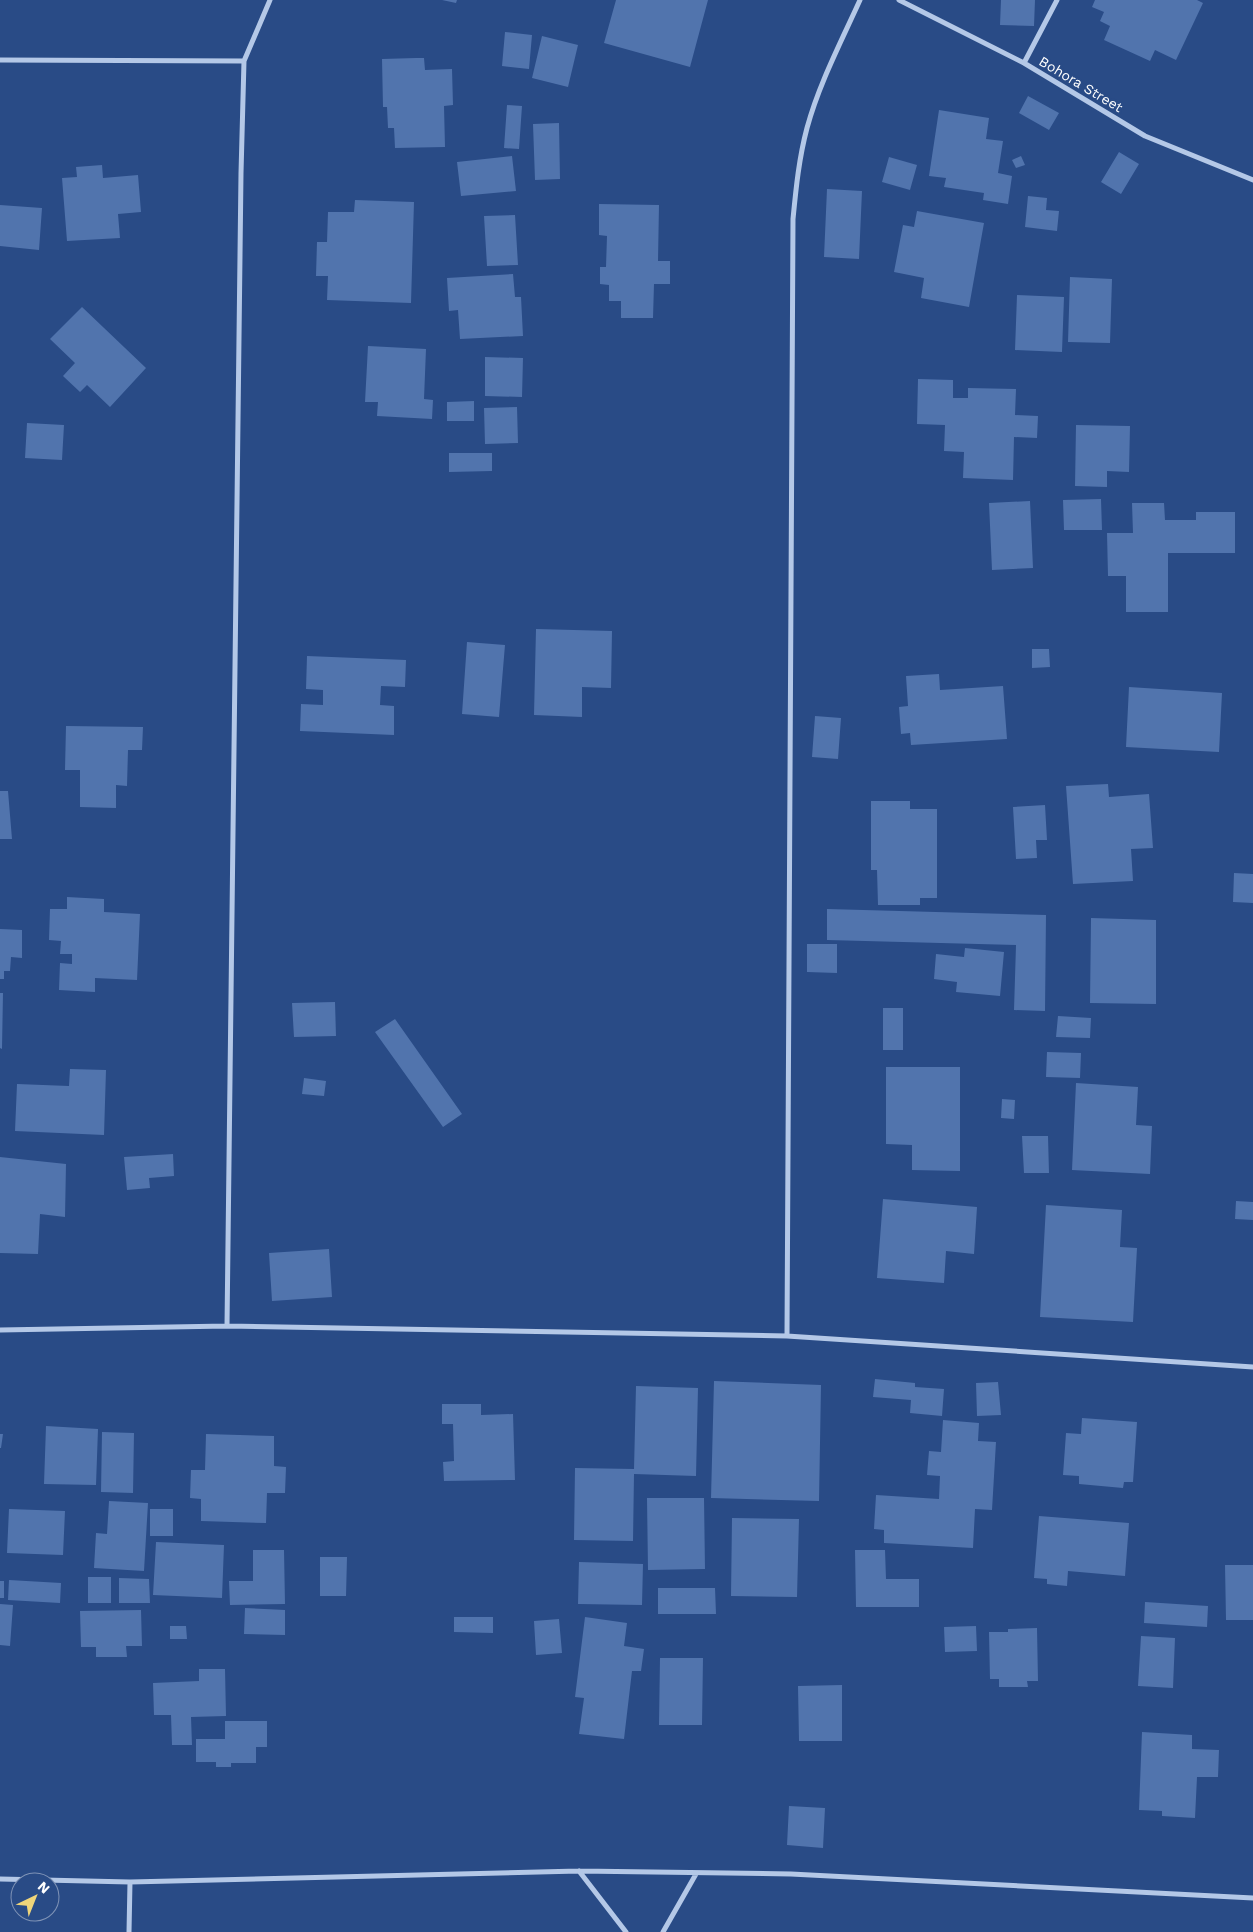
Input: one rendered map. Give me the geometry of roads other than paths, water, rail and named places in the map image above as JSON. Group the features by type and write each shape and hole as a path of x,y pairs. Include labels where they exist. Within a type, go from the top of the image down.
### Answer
{"street":[{"path":"227,1326 244,61 270,0"},
{"path":"787,1336 793,218 798,165 808,126 821,87 860,0"},
{"name":"Bohora Street","path":"899,0 1024,63 1145,136 1253,180"},
{"path":"1024,63 1058,0"},
{"path":"0,60 244,61"},
{"path":"0,1330 227,1326 787,1336 1253,1367"},
{"path":"579,1872 626,1932"},
{"path":"0,1879 130,1882 579,1872 791,1874 1253,1898"},
{"path":"663,1932 696,1874"},
{"path":"129,1932 130,1882"}]}
